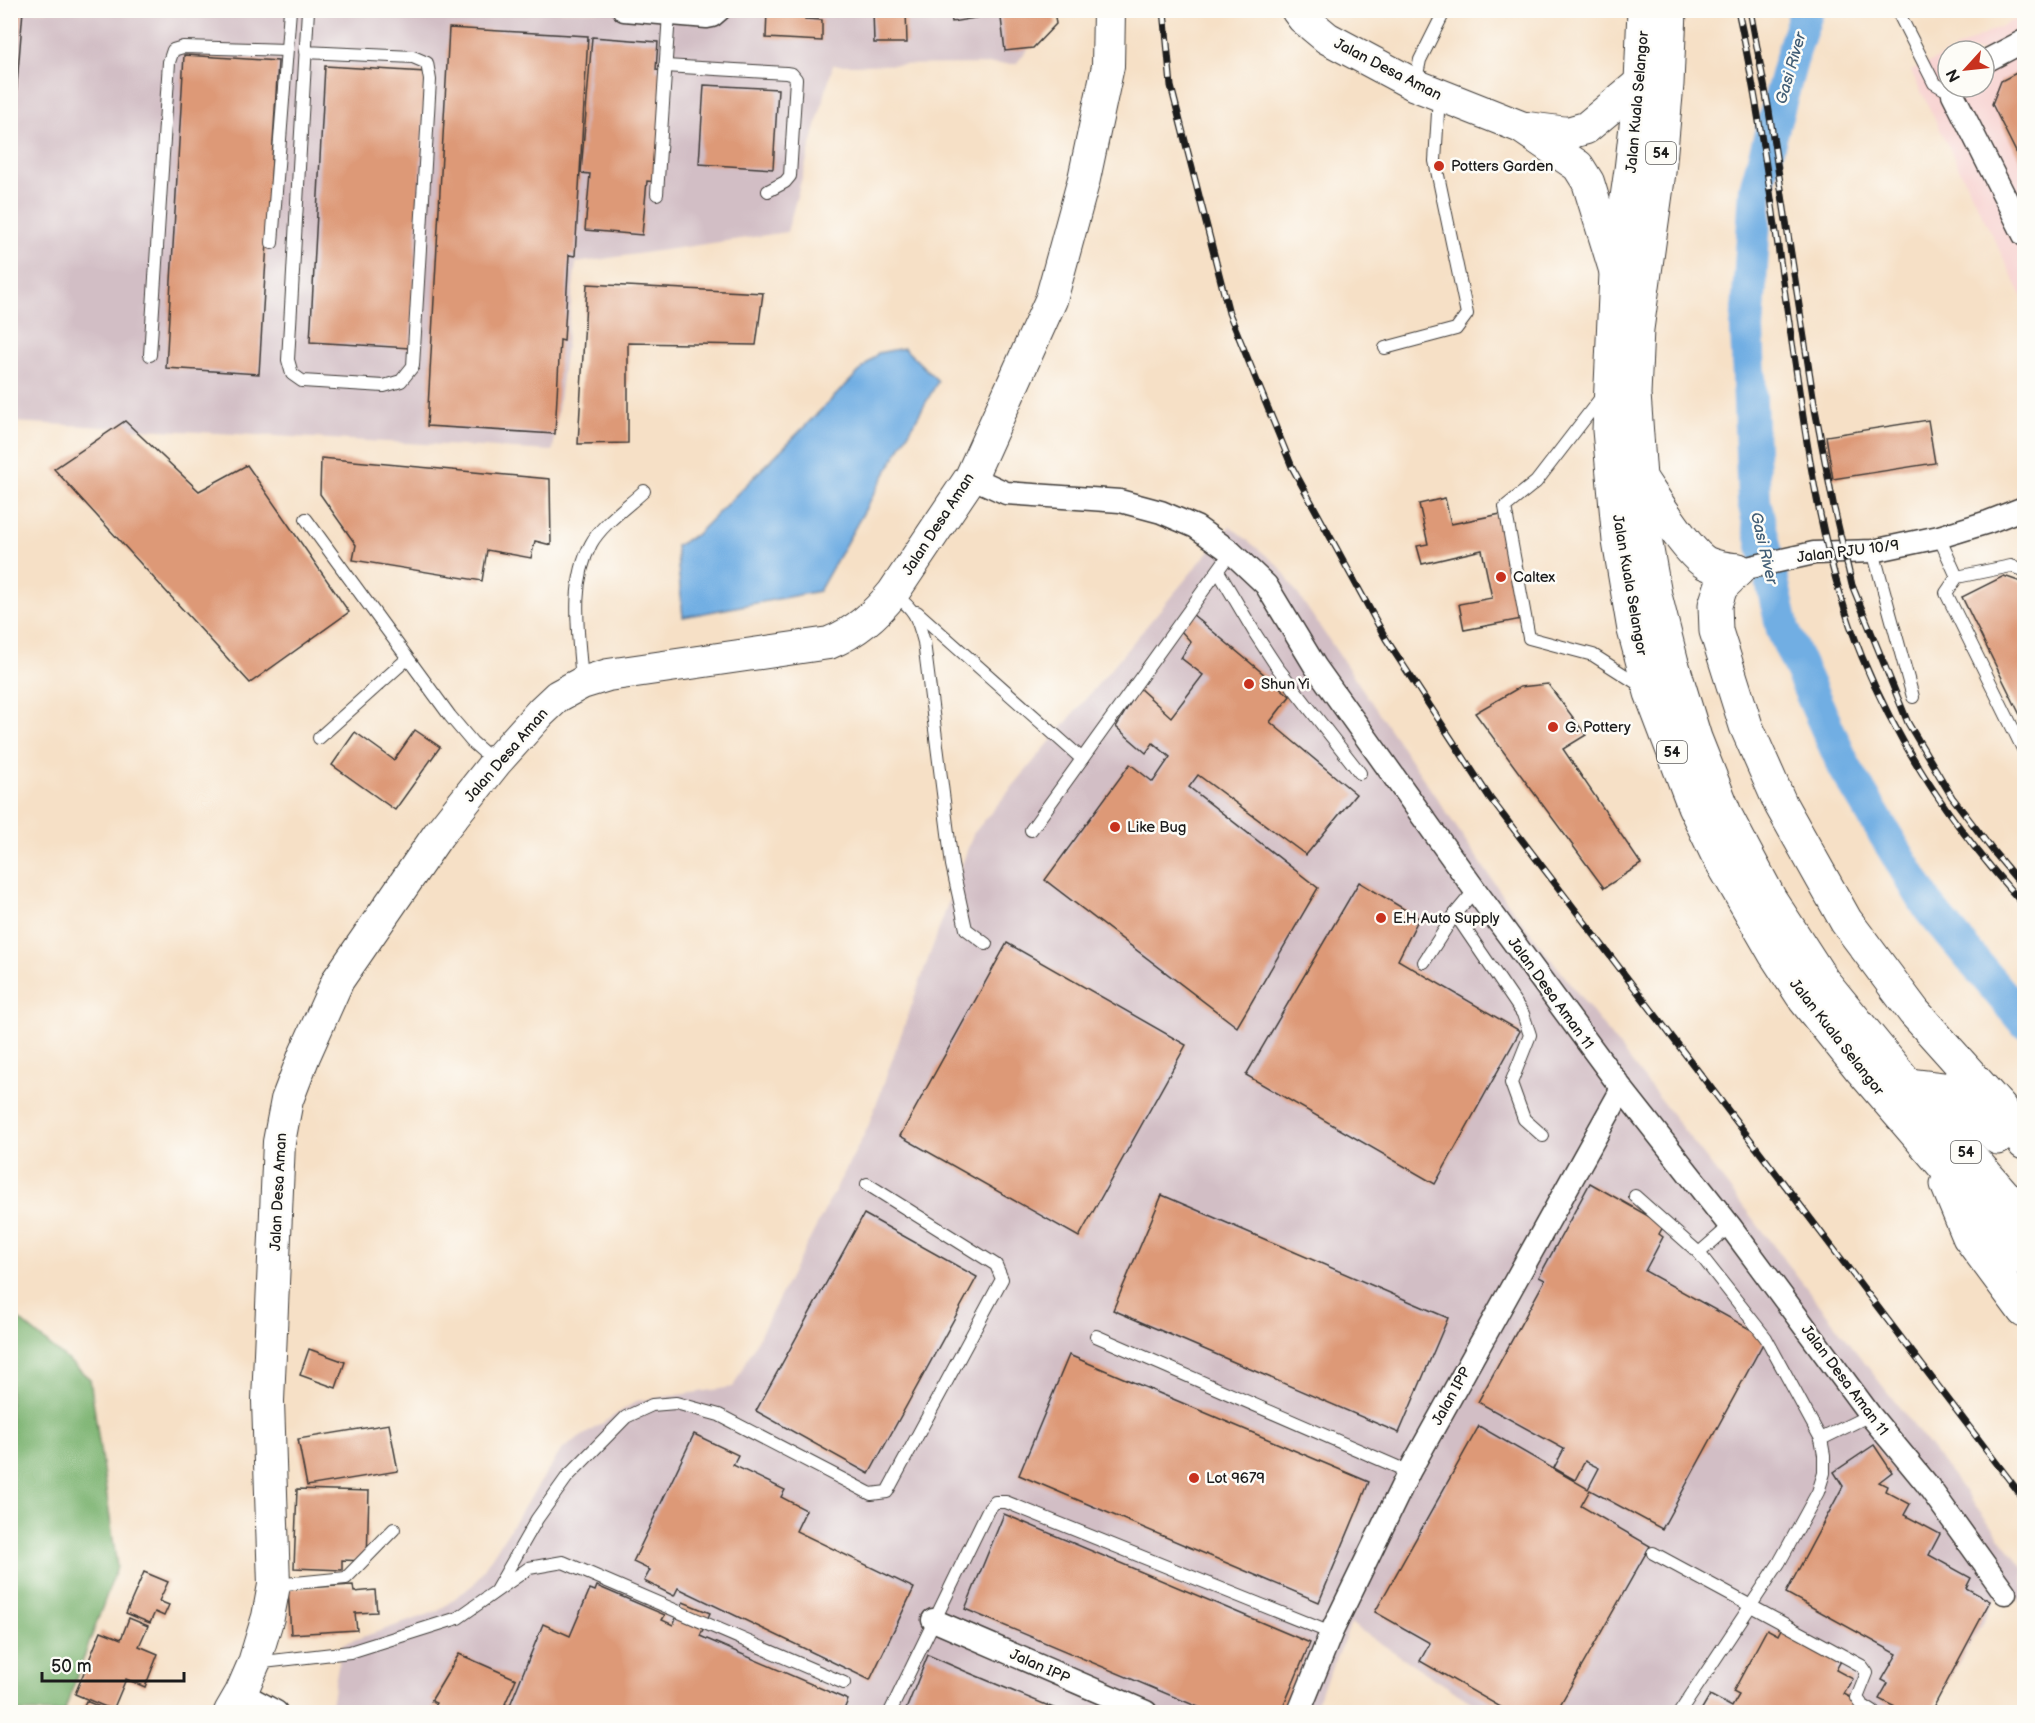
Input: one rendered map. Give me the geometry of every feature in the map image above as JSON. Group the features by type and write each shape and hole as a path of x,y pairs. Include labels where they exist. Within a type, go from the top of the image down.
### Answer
{"highway":[{"name":"Jalan Kuala Selangor","path":"1644,10 1641,82 1616,273 1609,430 1619,541 1634,630 1651,693 1694,806 1716,852 1775,954 1805,1000 1858,1067 2025,1259"},
{"name":"Jalan Kuala Selangor","path":"1670,10 1661,150 1634,366 1636,432 1644,533 1655,595 1672,663 1695,738 1726,816 1770,899 1823,981 1908,1085 2025,1218"},
{"path":"1640,478 1690,549 1706,563 1723,568 1745,568"},
{"path":"1745,568 1721,588 1715,605 1716,631 1746,726 1781,805 1846,921 1914,1012 2000,1108 2025,1143"},
{"path":"1908,1085 1942,1089 1970,1108 2025,1166"},
{"path":"1937,1157 1969,1237 2025,1311"}],"street":[{"path":"624,10 707,17 719,10"},
{"name":"Jalan Desa Aman","path":"235,1703 254,1663 268,1617 274,1586 268,1401 279,1142 287,1100 338,980 438,836 496,762 558,696 582,683 608,675 829,643 856,630 879,610 902,600 971,477 1051,300 1084,179 1108,66 1109,10"},
{"name":"Jalan Desa Aman","path":"1297,10 1302,18 1327,38 1427,90 1521,127 1578,166 1588,182 1616,273"},
{"path":"1996,56 2025,41"},
{"name":"Jalan Desa Aman","path":"1521,127 1568,133 1586,128 1641,82"},
{"path":"1957,99 2025,235"},
{"name":"Jalan Desa Aman 11","path":"971,477 1006,494 1120,501 1161,512 1196,528 1231,552 1266,585 1315,666 1475,890 1622,1089 1730,1226 1870,1415 1926,1483 2005,1593"},
{"name":"Jalan PJU 10/9","path":"1745,568 1814,553 1873,551 1938,537 1988,522 2025,507"},
{"name":"Jalan IPP","path":"1299,1713 1331,1634 1409,1472 1622,1089"},
{"name":"Jalan IPP","path":"933,1620 1146,1713"},
{"path":"235,1703 276,1713"}],"lane":[{"path":"272,243 290,10"},
{"path":"305,52 413,57 427,63 430,80 413,366 401,381 384,386 302,381 292,374 288,360 305,52 308,10"},
{"path":"1385,348 1456,329 1467,314 1435,161 1427,90 1420,60 1445,10"},
{"path":"1897,10 1936,84"},
{"path":"657,194 669,14"},
{"path":"150,355 169,62 173,50 183,47 286,50"},
{"path":"665,66 786,73 796,79 790,176 785,182 768,191"},
{"path":"1610,387 1536,482 1505,507 1529,638 1593,655 1651,693"},
{"path":"582,683 577,600 581,570 591,542 644,491"},
{"path":"306,519 407,659 472,742 496,762"},
{"path":"1938,537 1958,577"},
{"path":"1873,551 1913,697"},
{"path":"1031,830 1231,552"},
{"path":"2025,570 2011,566 1958,577 1946,593 2022,749 2025,749"},
{"path":"1218,570 1277,667 1360,773"},
{"path":"902,600 1082,759"},
{"path":"902,600 919,622 924,642 952,865 966,929 986,944"},
{"path":"319,738 407,659"},
{"path":"1424,962 1455,914 1475,890"},
{"path":"1455,914 1523,1014 1530,1035 1511,1083 1524,1119 1543,1136"},
{"path":"497,1589 537,1519 567,1477 626,1417 652,1405 676,1403 719,1415 871,1494 887,1492 1002,1278 996,1265 867,1184"},
{"path":"1635,1196 1699,1253 1766,1338 1821,1439 1824,1455 1824,1473 1818,1492 1779,1563 1680,1713"},
{"path":"1699,1253 1730,1226"},
{"path":"1096,1336 1409,1472"},
{"path":"1821,1439 1870,1415"},
{"path":"890,1713 933,1620 988,1510 995,1502 1006,1502 1331,1634"},
{"path":"274,1586 346,1578 394,1529"},
{"path":"1653,1553 1862,1666 1866,1669 1866,1677 1857,1698 1873,1713"},
{"path":"254,1663 350,1652 458,1618 529,1568 563,1562 844,1683"}],"shaded area":[{"path":"10,11 1059,11 1016,64 833,65 787,232 576,263 553,451 11,422"},
{"path":"2024,15 2024,300 1911,71 1936,59 1936,99 1996,99 1996,39 1975,39"},
{"path":"1230,526 1278,565 1510,906 2024,1568 2024,1608 2007,1580 1930,1712 1486,1712 1351,1624 1312,1712 334,1712 330,1710 342,1644 438,1611 474,1584 562,1449 637,1401 733,1387 868,1127 973,834"}],"green space":[{"path":"10,1312 90,1379 117,1567 64,1712 11,1712"}],"water":[{"path":"904,348 938,381 819,591 683,617 676,546 697,534 878,353"}],"building":[{"path":"10,10 23,10 14,121 10,121"},
{"path":"767,10 806,10 805,19 822,20 822,41 766,38"},
{"path":"873,10 906,10 907,43 874,43"},
{"path":"950,10 998,10 999,14 952,22"},
{"path":"1000,10 1054,10 1056,24 1033,48 1005,51"},
{"path":"449,28 588,36 575,256 569,255 564,341 560,340 555,434 427,426"},
{"path":"592,37 658,42 656,70 667,71 658,182 647,181 642,235 585,230 590,174 581,173"},
{"path":"184,55 278,61 259,374 166,368"},
{"path":"325,66 426,72 410,348 310,342"},
{"path":"2024,69 2024,168 1992,104 1996,99 2001,81"},
{"path":"704,85 778,89 773,169 699,164"},
{"path":"10,140 15,140 12,176 10,176"},
{"path":"587,284 763,293 756,345 628,343 628,443 578,444"},
{"path":"1928,420 1935,463 1833,479 1826,436"},
{"path":"125,421 199,491 247,465 349,612 250,683 54,469"},
{"path":"321,458 550,479 551,545 535,541 531,558 487,550 482,581 353,560 356,545 320,494"},
{"name":"Caltex","path":"1445,498 1451,524 1501,514 1522,619 1464,630 1459,604 1492,598 1482,550 1422,564 1417,546 1428,544 1419,504"},
{"path":"2004,576 2024,583 2024,723 1962,597"},
{"path":"1192,614 1290,696 1270,722 1356,794 1306,855 1198,775 1189,787 1318,888 1237,1027 1045,880 1130,764 1153,782 1170,757 1153,743 1146,753 1116,727 1139,688 1171,717 1203,675 1181,658 1191,642 1181,631"},
{"path":"1548,684 1586,735 1563,749 1641,864 1604,888 1475,713 1520,687"},
{"path":"415,730 440,747 395,810 332,765 355,732 394,760"},
{"path":"1359,882 1419,918 1398,960 1520,1031 1435,1184 1246,1075"},
{"path":"1007,943 1186,1045 1079,1237 900,1136"},
{"path":"1590,1183 1664,1225 1659,1234 1663,1237 1645,1271 1766,1338 1662,1529 1590,1490 1581,1506 1650,1546 1556,1712 1505,1712 1506,1710 1420,1661 1430,1643 1375,1612 1479,1426 1588,1489 1599,1468 1585,1461 1575,1480 1554,1468 1564,1449 1478,1402 1545,1280 1539,1277"},
{"path":"1162,1195 1448,1318 1399,1433 1113,1310"},
{"path":"864,1214 977,1277 869,1474 756,1411"},
{"path":"309,1349 345,1362 336,1388 300,1375"},
{"name":"Lot 9679","path":"1069,1355 1369,1482 1319,1602 1019,1475"},
{"path":"389,1424 398,1471 307,1486 298,1439"},
{"path":"694,1434 738,1455 733,1465 785,1490 781,1497 806,1510 796,1531 914,1588 870,1680 678,1588 674,1596 644,1581 650,1570 633,1562"},
{"path":"1874,1445 1892,1472 1879,1482 1887,1486 1885,1491 1910,1504 1904,1515 1940,1534 1929,1555 1971,1578 1966,1588 1990,1601 1931,1712 1905,1712 1879,1699 1888,1683 1882,1680 1897,1654 1786,1593 1843,1486 1834,1472"},
{"path":"297,1489 369,1491 367,1561 342,1560 342,1570 294,1568"},
{"path":"1004,1514 1310,1643 1281,1712 1210,1712 965,1609"},
{"path":"144,1572 168,1582 159,1601 169,1605 164,1616 155,1612 150,1623 126,1613"},
{"path":"353,1585 354,1592 375,1590 377,1612 355,1613 357,1630 291,1634 288,1589"},
{"path":"597,1586 665,1615 662,1620 673,1625 683,1602 710,1613 700,1636 848,1700 843,1712 527,1712 510,1705 543,1624 570,1636 590,1589 595,1591"},
{"path":"129,1618 148,1626 139,1646 158,1654 145,1687 126,1679 113,1710 75,1694 101,1631 121,1639"},
{"path":"1783,1625 1843,1657 1836,1670 1853,1679 1844,1694 1865,1705 1861,1712 1700,1712 1710,1695 1732,1707 1739,1695 1733,1692 1767,1629 1778,1635"},
{"path":"459,1654 516,1679 505,1704 521,1712 431,1711 436,1703 431,1701"},
{"path":"928,1655 967,1672 1063,1712 905,1712"},
{"path":"86,1701 111,1712 81,1712"},
{"path":"117,1707 131,1712 115,1712"}],"waterway":[{"name":"Gasi River","path":"1807,10 1756,189 1747,329 1754,501 1783,630 1845,768 1930,909 2024,1021"}],"railway":[{"path":"1164,10 1171,86 1229,313 1292,467 1386,639 1490,798 2024,1499"},
{"path":"1738,10 1762,142 1812,475 1837,585 1862,657 1912,757 1953,819 2024,905"},
{"path":"1750,10 1769,111 1815,409 1852,585 1908,723 1952,797 2024,888"}],"place":[{"name":"Potters Garden","path":"1439,166"},
{"name":"Caltex","path":"1501,577"},
{"name":"Shun Yi","path":"1249,684"},
{"name":"G. Pottery","path":"1553,727"},
{"name":"Like Bug","path":"1115,827"},
{"name":"E.H Auto Supply","path":"1381,918"},
{"name":"Lot 9679","path":"1194,1478"}]}
